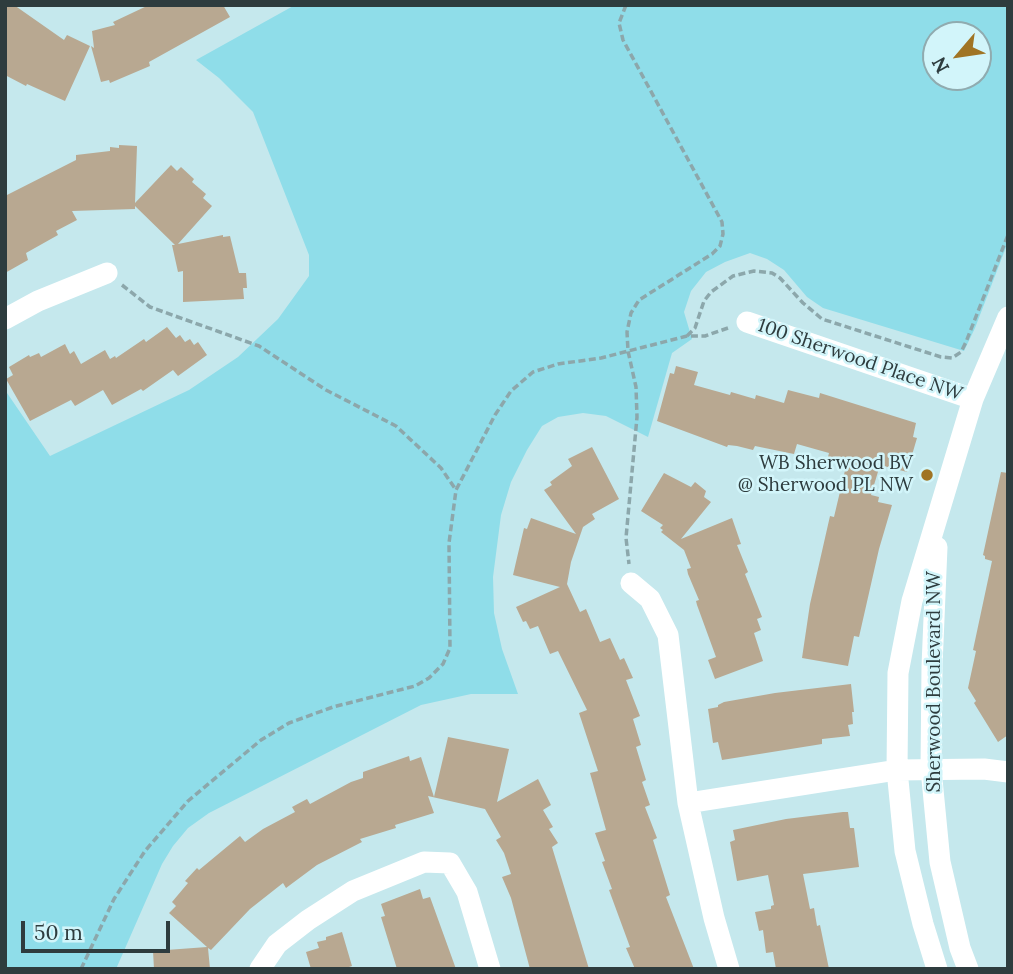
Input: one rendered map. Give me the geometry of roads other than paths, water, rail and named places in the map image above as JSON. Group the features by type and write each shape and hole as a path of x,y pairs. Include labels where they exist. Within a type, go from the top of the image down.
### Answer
{"street":[{"path":"5,319 38,301 107,273"},
{"name":"Sherwood Boulevard NW","path":"937,969 905,851 897,770 898,673 912,601 973,399 1008,317"},
{"name":"100 Sherwood Place NW","path":"747,322 973,399"},
{"name":"Sherwood Boulevard NW","path":"938,517 931,769 940,862 960,948 968,969"},
{"path":"631,583 650,599 668,635 688,803 714,918 729,969"},
{"path":"688,803 897,770 1008,772"},
{"path":"260,969 277,944 308,920 353,891 424,862 450,863 467,892 491,969"}],"place":[{"name":"WB Sherwood BV @ Sherwood PL NW","path":"927,475"}]}
